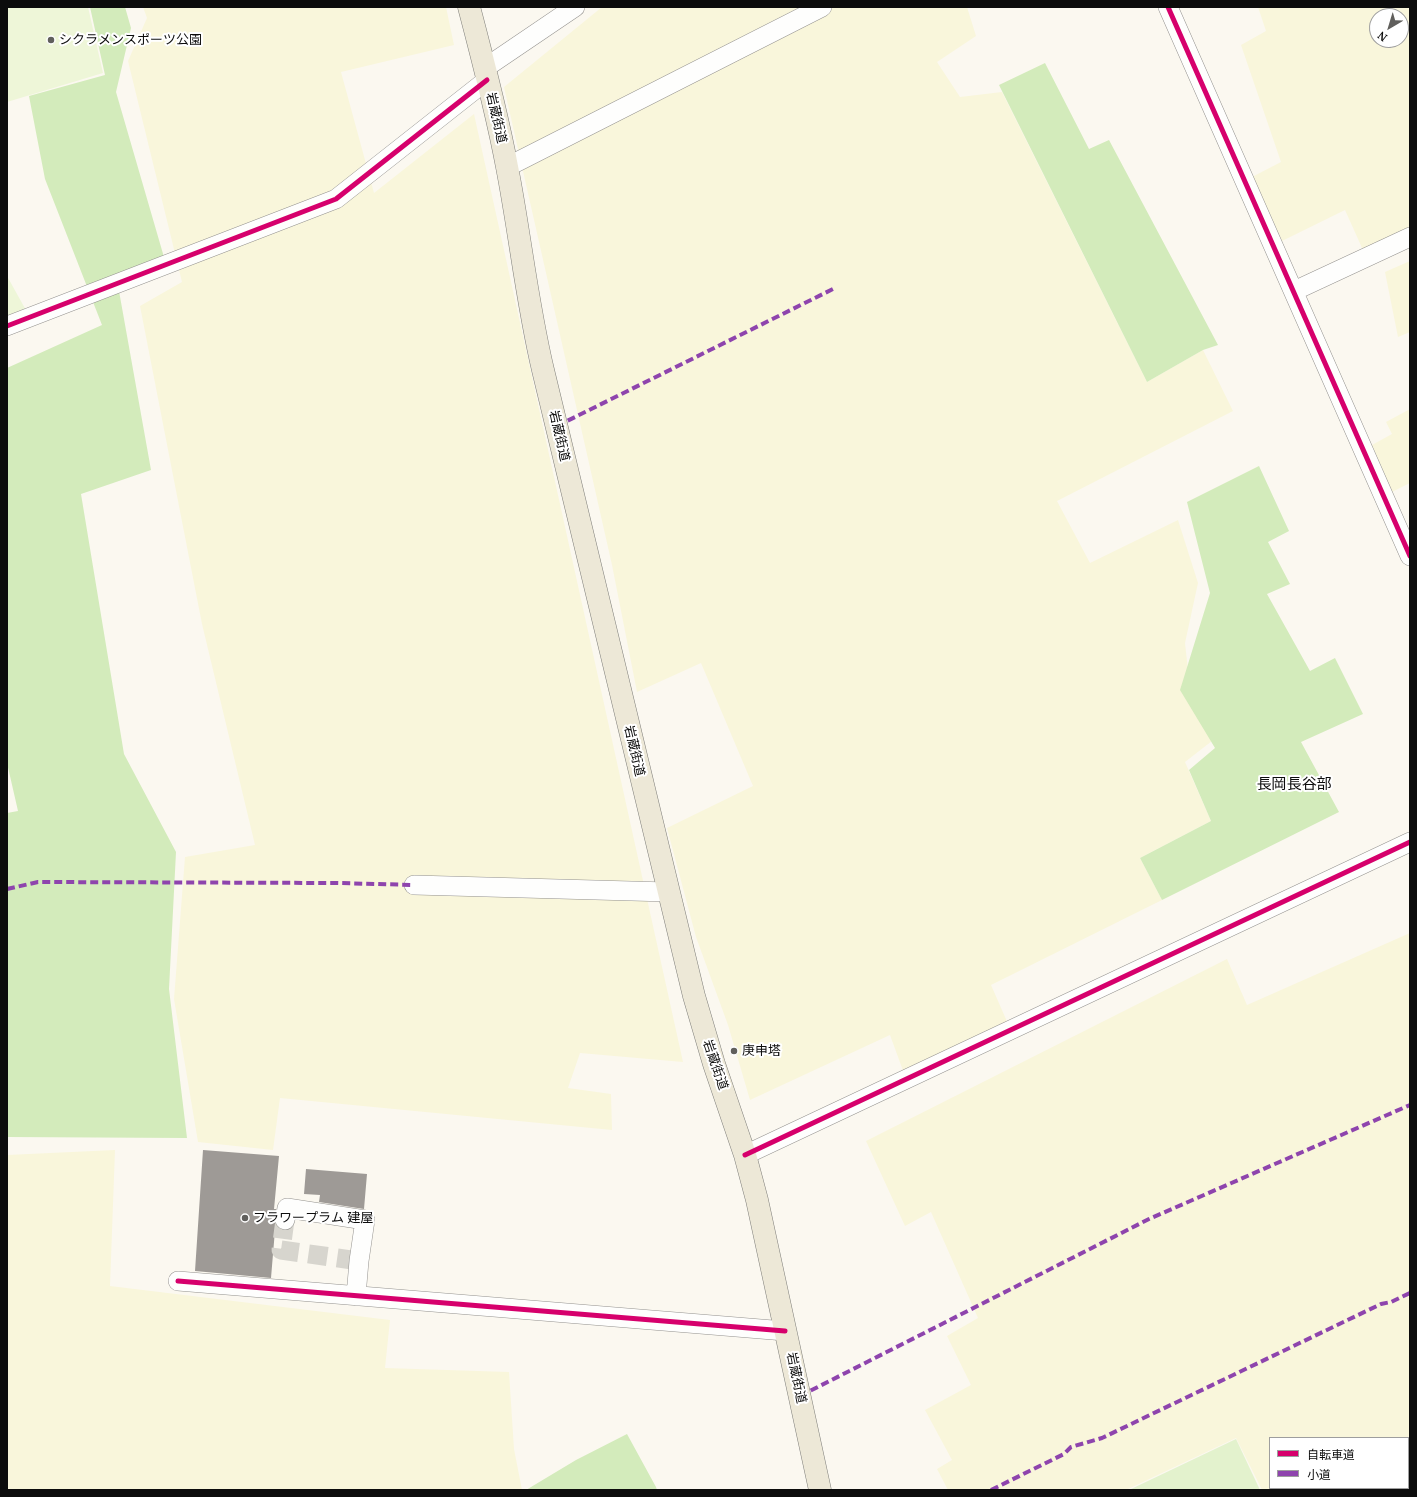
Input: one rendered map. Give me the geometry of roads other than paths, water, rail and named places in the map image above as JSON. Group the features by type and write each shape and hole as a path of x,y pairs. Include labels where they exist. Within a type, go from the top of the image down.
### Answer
{"main road":[{"name":"岩蔵街道","path":"470,7 507,166 536,342 668,892 704,1033 745,1155 757,1200 820,1490"}],"street":[{"path":"7,326 336,199 486,74 575,7"},
{"path":"507,166 822,7"},
{"path":"1168,7 1410,556"},
{"path":"1294,291 1410,237"},
{"path":"745,1155 1410,842"},
{"path":"414,885 668,892"},
{"path":"285,1220 287,1208 365,1220 356,1296"},
{"path":"178,1281 786,1331"}],"tunnel":[{"path":"285,1220 281,1250 359,1261"}],"place":[{"name":"シクラメンスポーツ公園","path":"51,40"},
{"name":"庚申塔","path":"734,1051"},
{"name":"フラワープラム 建屋","path":"245,1218"}],"district":[{"name":"長岡長谷部","path":"1294,785"}]}
